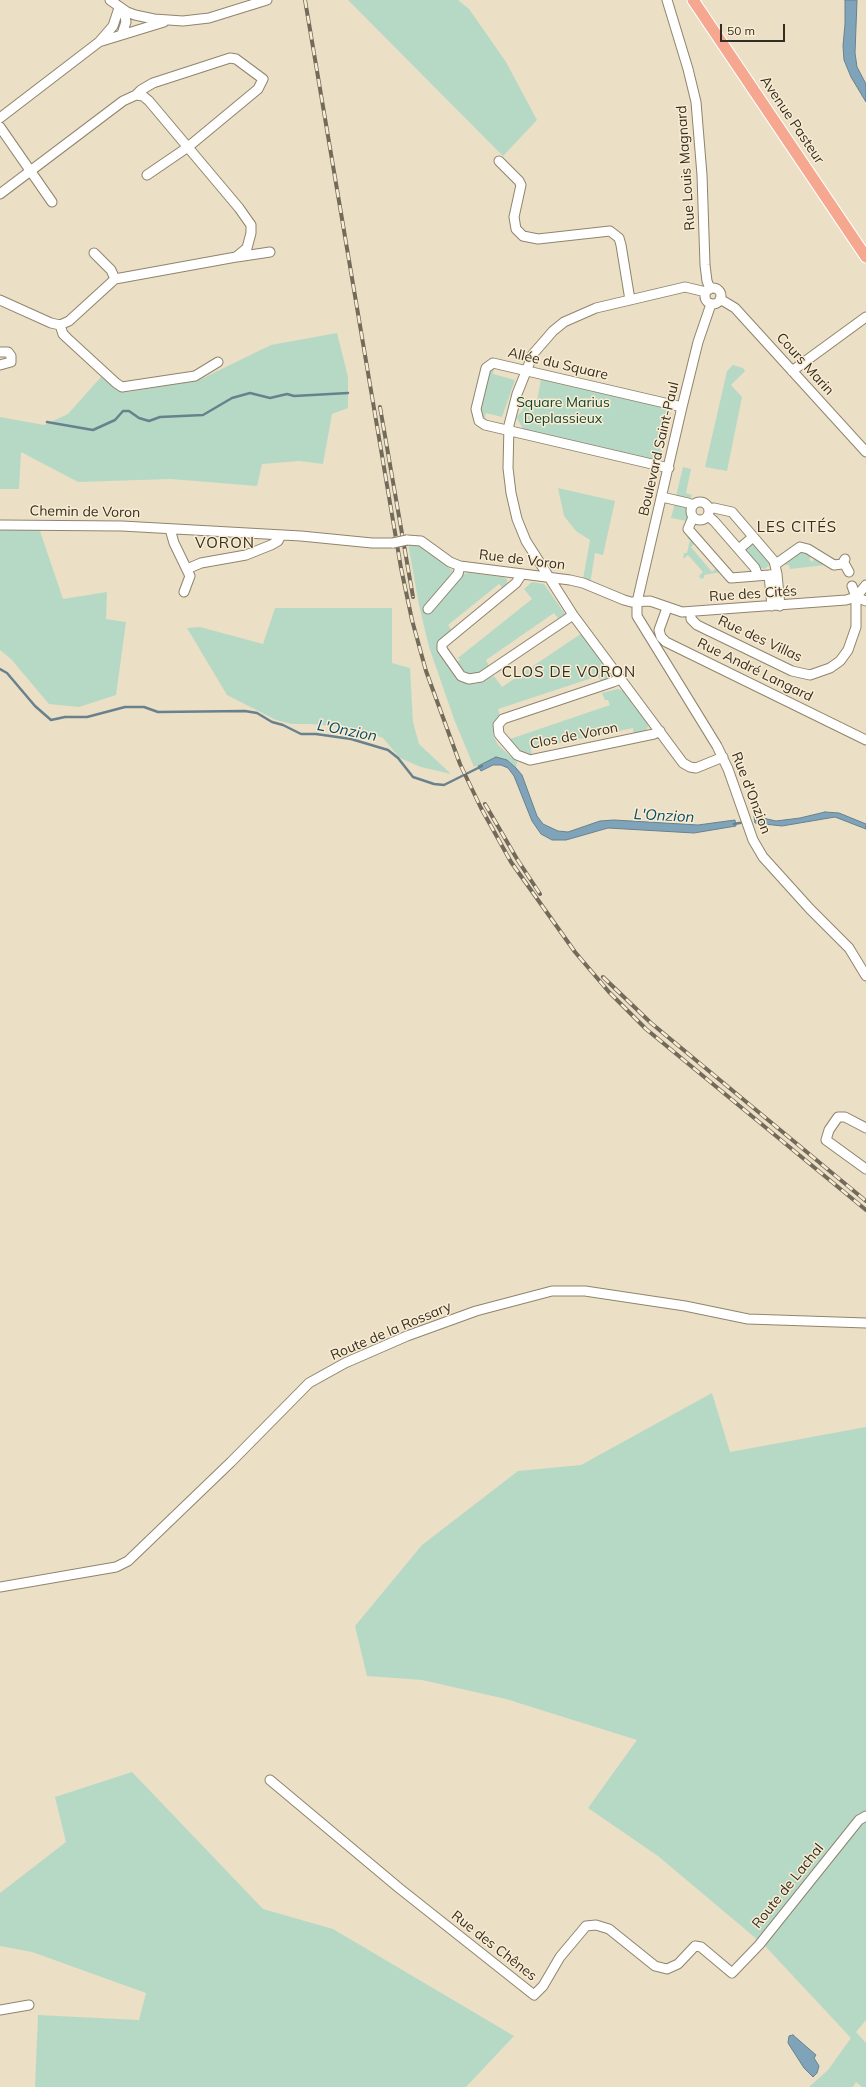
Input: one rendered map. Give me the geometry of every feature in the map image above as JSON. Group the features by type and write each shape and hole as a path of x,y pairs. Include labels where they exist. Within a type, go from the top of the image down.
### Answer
{"main road":[{"name":"Avenue Pasteur","path":"693,0 866,257"}],"street":[{"path":"110,0 121,9 135,15 168,20 209,18 267,0"},
{"name":"Rue Louis Magnard","path":"667,0 696,102 702,175 705,265 708,291"},
{"path":"121,9 126,22 122,34"},
{"path":"0,118 99,42 110,30 121,9"},
{"path":"99,42 168,20"},
{"path":"0,194 123,101 136,95 141,90 153,83 230,58 236,60 261,77 264,82 258,88 188,147 147,175"},
{"path":"136,95 143,96 149,101 247,217 251,225 251,234 247,248 236,257"},
{"path":"0,127 52,202"},
{"path":"499,161 515,177 520,185 514,217 516,230 523,236 538,239 603,230 615,234 621,245 630,300"},
{"path":"0,300 51,323 60,325 69,320 114,278 270,252"},
{"path":"94,253 110,270 114,278"},
{"path":"708,291 706,300 711,304 717,303 720,298 719,291 715,289 708,291 686,286 596,308 564,322 541,343 529,361 525,371 513,405 508,431 508,468 517,519 526,541 574,615 620,679 687,766 702,767 723,758"},
{"name":"Cours Marin","path":"720,298 735,308 866,452"},
{"name":"Boulevard Saint-Paul","path":"638,602 682,407 698,342 711,304"},
{"path":"792,371 866,317"},
{"path":"60,325 67,338 122,387 195,376 218,362"},
{"path":"0,352 8,352 11,359 8,363 0,365"},
{"name":"Allée du Square","path":"669,468 485,425 477,418 476,410 486,368 492,363 682,407"},
{"path":"662,497 693,505 702,502 706,504 708,512 755,568 758,576"},
{"path":"693,505 691,511 693,516 688,529 731,578 773,574"},
{"path":"693,516 700,520 714,508 732,512 776,564"},
{"name":"Chemin de Voron","path":"0,524 170,528 281,535 372,543 407,540"},
{"path":"170,528 174,543 191,579 184,592"},
{"path":"187,569 201,564 246,555 271,545 280,539 281,535"},
{"path":"739,549 753,536"},
{"name":"Rue de Voron","path":"407,540 421,541 450,562 460,566 550,577 583,583 618,598 638,602"},
{"path":"776,606 773,574 776,564 800,547 808,549 834,564 845,561 849,572"},
{"path":"428,610 458,574 460,566"},
{"path":"522,574 516,583 442,644 442,650 461,676 469,679 481,677 574,615"},
{"path":"866,585 856,597 866,601"},
{"name":"Rue des Villas","path":"691,613 691,619 698,625 792,671 810,675 830,668 840,661 848,650 856,627 856,597 852,586"},
{"name":"Rue des Cités","path":"638,602 650,601 667,608 691,613 833,602 856,597"},
{"name":"Rue d'Onzion","path":"638,602 636,609 640,623 681,685 723,758 753,840 767,862 810,910 849,948 866,976"},
{"name":"Rue André Langard","path":"667,608 659,630 661,637 666,642 866,740"},
{"name":"Clos de Voron","path":"620,679 503,720 498,725 499,734 517,755 530,760 654,734 660,731"},
{"path":"866,1128 845,1117 838,1117 829,1130 826,1140 866,1169"},
{"name":"Route de la Rossary","path":"0,1587 116,1567 128,1561 231,1462 309,1383 345,1363 407,1336 476,1311 552,1291 585,1291 748,1319 866,1323"},
{"name":"Rue des Chênes","path":"270,1780 399,1888 534,1995 543,1986 560,1958 586,1926 609,1929 655,1966 667,1970 678,1964 695,1946 701,1947 732,1973"},
{"name":"Route de Lachal","path":"732,1973 759,1945 859,1820 866,1816"},
{"path":"0,2010 29,2005"}],"green space":[{"path":"348,0 458,0 469,9 506,62 537,120 503,156"},
{"path":"337,333 348,377 348,408 332,414 323,464 299,461 262,464 257,486 171,479 78,482 21,452 19,489 0,489 0,417 44,425 68,414 101,377 121,391 128,392 199,380 271,345"},
{"path":"733,365 743,368 745,371 731,385 742,397 727,471 705,467 727,371"},
{"path":"494,367 493,374 515,380 502,417 486,413 484,420 479,409 489,370"},
{"name":"Square Marius Deplassieux","path":"541,379 666,408 671,414 663,426 659,438 662,455 655,460 524,430 516,417 522,411 524,406 521,397 537,401"},
{"path":"683,467 691,469 686,493 692,495 690,499 676,496"},
{"path":"558,488 615,501 603,555 595,553 590,584 583,579 590,540 576,531 564,516"},
{"path":"675,503 687,508 687,521 671,518"},
{"path":"0,527 39,528 63,599 107,592 106,619 126,622 116,695 79,707 49,704 11,659 0,650"},
{"path":"690,537 695,543 691,547 712,572 717,567 721,572 704,575 704,578 701,579 699,576 703,572 688,555 683,559 684,553 687,553 690,540 687,538"},
{"path":"753,542 769,561 769,565 765,569 761,568 745,548"},
{"path":"408,543 420,545 453,571 423,610 428,615 463,574 469,573 503,577 507,579 507,583 503,588 499,584 448,625 452,631 438,642 438,650 458,679 470,684 476,684 494,676 502,687 582,633 609,669 610,675 607,679 601,682 598,676 498,709 500,716 493,725 493,735 498,745 517,762 516,768 507,760 483,763 474,767 454,719 429,647 419,605"},
{"path":"802,550 812,556 809,559 812,562 815,558 825,565 790,569 789,565 785,565"},
{"path":"532,582 544,584 565,614 558,618 554,613 486,660 489,666 477,674 470,674 464,671 457,662 460,660 458,658 532,599 524,589"},
{"path":"275,608 392,608 392,663 410,668 413,722 419,744 451,774 421,767 400,758 383,738 359,729 311,724 292,724 276,720 227,695 187,628 200,627 263,644"},
{"path":"618,689 624,691 647,720 648,727 644,732 634,735 633,728 531,749 532,756 521,753 511,743 510,739 610,705 608,700 605,700 602,693"},
{"path":"712,1393 730,1452 866,1427 866,2020 856,2032 866,2043 866,2087 862,2087 856,2082 853,2087 809,2087 828,2070 851,2038 765,1946 658,1856 588,1808 637,1740 506,1699 422,1680 367,1676 355,1626 422,1545 518,1471 581,1465"},
{"path":"132,1772 263,1909 333,1929 514,2036 466,2087 35,2087 38,2015 139,2020 146,1993 32,1952 0,1946 0,1893 66,1842 55,1797"}],"water":[{"path":"845,0 857,0 855,53 857,67 866,84 866,102 851,77 844,60 843,46"},
{"path":"496,757 507,760 522,775 537,816 543,824 558,831 568,832 600,821 614,820 698,825 735,820 736,826 694,833 608,828 566,840 552,840 541,834 532,821 514,776 508,768 501,765 493,765 481,771 478,766"},
{"path":"825,812 839,813 866,824 866,829 835,817 782,826 755,823 754,816 776,821 800,818"},
{"path":"793,2035 816,2055 814,2058 819,2066 817,2073 813,2077 804,2068 788,2043 789,2036"}],"waterway":[{"path":"47,422 93,430 115,420 123,411 129,411 139,418 149,421 160,417 203,415 232,398 250,393 270,398 287,394 294,396 348,393"},
{"name":"L'Onzion","path":"0,669 7,673 35,706 51,720 65,717 87,717 125,707 144,707 158,712 245,711 257,713 272,722 283,725 301,734 316,734 351,739 388,750 398,758 413,777 434,784 444,785 482,766"},
{"name":"L'Onzion","path":"734,824 745,822"}],"railway":[{"path":"305,0 401,568 412,620 426,671 460,764 481,808 511,862 575,952 609,992 646,1029 866,1210"},
{"path":"380,407 413,597"},
{"path":"485,804 517,859 540,894"},
{"path":"603,977 651,1023 866,1201"}],"district":[{"name":"LES CITÉS","path":"797,527"},
{"name":"VORON","path":"225,543"},
{"name":"CLOS DE VORON","path":"569,672"}]}
